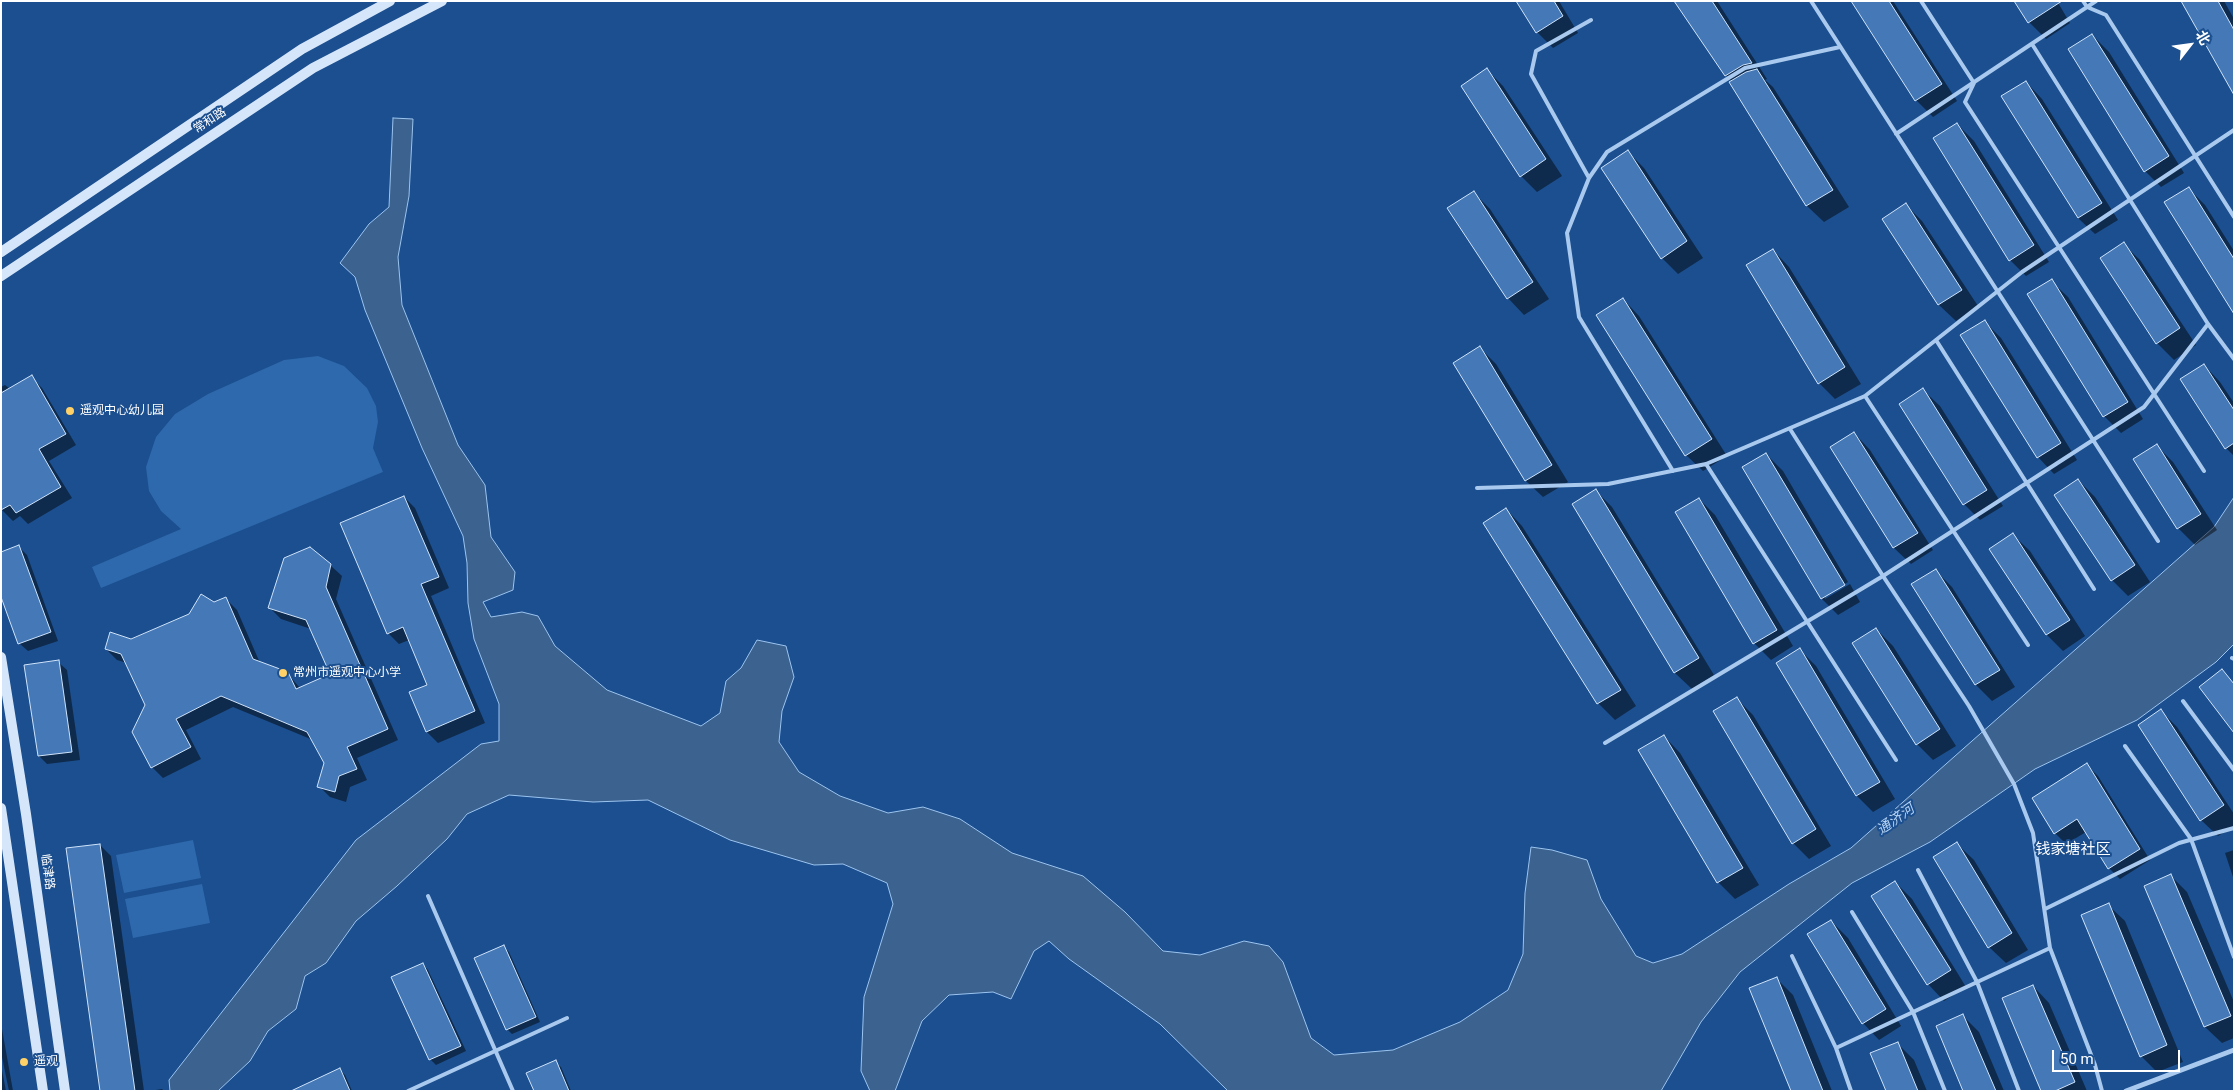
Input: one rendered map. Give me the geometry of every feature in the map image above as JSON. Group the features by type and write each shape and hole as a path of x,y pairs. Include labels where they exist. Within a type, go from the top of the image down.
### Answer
{"street":[{"name":"常和路","path":"1,252 302,49 390,1"},
{"name":"常和路","path":"1,276 313,68 442,1"},
{"name":"临津路","path":"1,658 26,814 65,1091"},
{"path":"1,808 43,1091"},
{"path":"2126,1091 2234,1050"}],"lane":[{"path":"1810,1 2158,541"},
{"path":"1921,1 1974,83"},
{"path":"2083,1 2087,7 2106,15 2234,217"},
{"path":"1896,134 2096,1"},
{"path":"1589,178 1531,74 1536,51 1591,20"},
{"path":"2032,44 2208,324 2234,359"},
{"path":"1672,471 1578,317 1567,233 1589,178 1607,152 1745,68 1840,47"},
{"path":"1974,83 1965,102 2204,471"},
{"path":"1477,488 1608,484 1706,464 1865,396 1998,291 2234,130"},
{"path":"1605,743 1883,576 2144,407 2208,324"},
{"path":"1936,340 2094,589"},
{"path":"1865,396 2028,645"},
{"path":"1790,429 1883,576 1969,706 2014,784 2033,833 2050,948 2095,1065 2102,1091"},
{"path":"1706,464 1896,760"},
{"path":"2182,701 2234,770"},
{"path":"2125,746 2191,839 2234,957"},
{"path":"2045,909 2179,843 2234,828"},
{"path":"1918,870 1977,982 2020,1091"},
{"path":"428,896 513,1091"},
{"path":"1852,912 1913,1012 1945,1091"},
{"path":"1836,1048 2050,948"},
{"path":"1792,956 1836,1048 1851,1091"},
{"path":"408,1091 567,1018"}],"shaded area":[{"path":"318,356 344,366 367,388 376,406 378,422 373,448 383,472 101,588 92,567 181,529 161,511 149,491 146,467 156,437 175,414 208,394 284,360"},
{"path":"193,840 201,878 124,893 116,855"},
{"path":"202,884 210,923 133,938 125,899"}],"water":[{"name":"通济河","path":"393,118 413,119 409,196 398,257 402,305 458,445 485,485 491,537 515,572 513,590 483,602 491,617 522,612 538,616 555,646 607,690 701,726 720,713 726,681 741,668 757,640 786,646 794,677 782,711 779,742 799,772 840,796 888,813 923,807 960,819 1012,853 1083,876 1125,912 1163,951 1200,955 1244,941 1269,946 1283,962 1311,1038 1334,1055 1393,1050 1460,1022 1508,990 1523,954 1525,893 1531,847 1552,850 1587,860 1601,899 1636,956 1653,963 1682,954 1789,884 1851,848 2214,527 2234,497 2234,644 2216,662 2137,720 2035,769 1930,842 1852,883 1740,972 1701,1022 1661,1091 1228,1091 1160,1024 1069,959 1049,941 1034,951 1011,999 993,992 949,995 922,1021 895,1091 870,1091 861,1071 864,997 893,904 887,883 843,864 814,865 730,840 648,800 593,802 509,795 467,814 447,839 356,921 326,963 305,976 296,1009 268,1031 250,1061 218,1091 170,1091 169,1080 356,840 481,744 499,741 499,704 474,639 468,603 467,563 463,536 422,448 365,310 355,277 340,263 369,224 389,207"}],"building":[{"path":"1516,1 1554,1 1563,16 1536,33"},
{"path":"1674,1 1712,1 1752,63 1743,65 1725,76"},
{"path":"1851,1 1889,1 1942,84 1915,101"},
{"path":"2014,1 2062,1 2028,23"},
{"path":"2181,1 2218,1 2234,30 2234,95"},
{"path":"2092,34 2169,156 2144,172 2068,49"},
{"path":"1487,68 1546,159 1520,177 1461,86"},
{"path":"1757,69 1833,190 1806,206 1729,82 1746,72"},
{"path":"2026,81 2102,203 2078,218 2001,96"},
{"path":"1957,123 2034,245 2009,261 1933,138"},
{"path":"1628,150 1687,241 1661,259 1601,168"},
{"path":"2189,187 2234,259 2234,314 2164,202"},
{"path":"1474,191 1533,282 1507,299 1447,208"},
{"path":"1906,203 1962,290 1938,305 1882,219"},
{"path":"2124,242 2180,328 2156,344 2100,258"},
{"path":"1773,249 1845,367 1818,384 1746,265"},
{"path":"2052,279 2128,402 2103,417 2027,294"},
{"path":"1623,298 1712,439 1685,456 1596,315"},
{"path":"1985,320 2061,443 2037,458 1960,335"},
{"path":"1480,346 1552,465 1525,481 1453,363"},
{"path":"2204,364 2234,410 2234,443 2225,449 2180,379"},
{"path":"32,375 66,434 39,449 61,487 16,513 10,505 1,510 1,393"},
{"path":"1923,388 1987,490 1963,505 1899,404"},
{"path":"1854,432 1918,533 1893,548 1830,447"},
{"path":"2157,444 2201,514 2177,529 2133,459"},
{"path":"1766,453 1845,585 1821,599 1742,467"},
{"path":"2078,479 2135,565 2111,581 2054,495"},
{"path":"1596,489 1699,658 1674,673 1572,504"},
{"path":"404,496 439,577 421,584 475,711 426,732 409,692 427,685 403,627 387,634 340,523"},
{"path":"1699,498 1777,630 1753,644 1675,512"},
{"path":"1506,508 1621,690 1597,704 1483,523"},
{"path":"2013,533 2070,620 2046,635 1989,549"},
{"path":"19,545 51,632 18,644 1,597 1,552"},
{"path":"310,547 331,564 326,587 388,729 347,747 357,769 339,776 335,792 317,787 324,763 307,732 221,696 176,719 191,747 151,768 132,732 145,705 121,654 105,649 110,632 131,639 189,614 201,594 214,602 226,597 253,659 288,672 296,689 330,674 306,620 268,608 284,558"},
{"path":"1936,569 2000,670 1975,685 1911,584"},
{"path":"1876,628 1940,729 1916,745 1852,643"},
{"path":"1800,648 1880,782 1856,796 1776,663"},
{"path":"59,660 72,752 38,756 24,665"},
{"path":"2222,669 2234,684 2234,733 2199,687"},
{"path":"1737,697 1816,829 1792,844 1713,711"},
{"path":"2161,709 2224,805 2200,821 2138,725"},
{"path":"1664,735 1743,868 1717,883 1638,750"},
{"path":"2087,763 2140,849 2108,869 2077,819 2054,834 2032,798"},
{"path":"1957,842 2012,933 1988,948 1933,857"},
{"path":"100,844 135,1091 100,1091 66,848"},
{"path":"2171,874 2231,1016 2204,1027 2144,886"},
{"path":"1895,881 1951,970 1927,985 1871,896"},
{"path":"2109,903 2167,1045 2140,1057 2081,915"},
{"path":"1831,920 1886,1009 1862,1024 1807,934"},
{"path":"504,945 536,1017 506,1030 474,958"},
{"path":"423,963 461,1046 429,1060 391,977"},
{"path":"1777,977 1823,1091 1791,1091 1749,988"},
{"path":"2033,985 2075,1082 2055,1091 2041,1091 2002,998"},
{"path":"1963,1014 1996,1091 1963,1091 1936,1026"},
{"path":"1898,1042 1918,1091 1886,1091 1870,1053"},
{"path":"556,1060 569,1091 534,1091 526,1073"},
{"path":"340,1068 350,1091 291,1091"}],"place":[{"name":"遥观中心幼儿园","path":"70,411"},
{"name":"常州市遥观中心小学","path":"283,673"},
{"name":"遥观","path":"24,1062"}],"district":[{"name":"钱家塘社区","path":"2073,850"}]}
